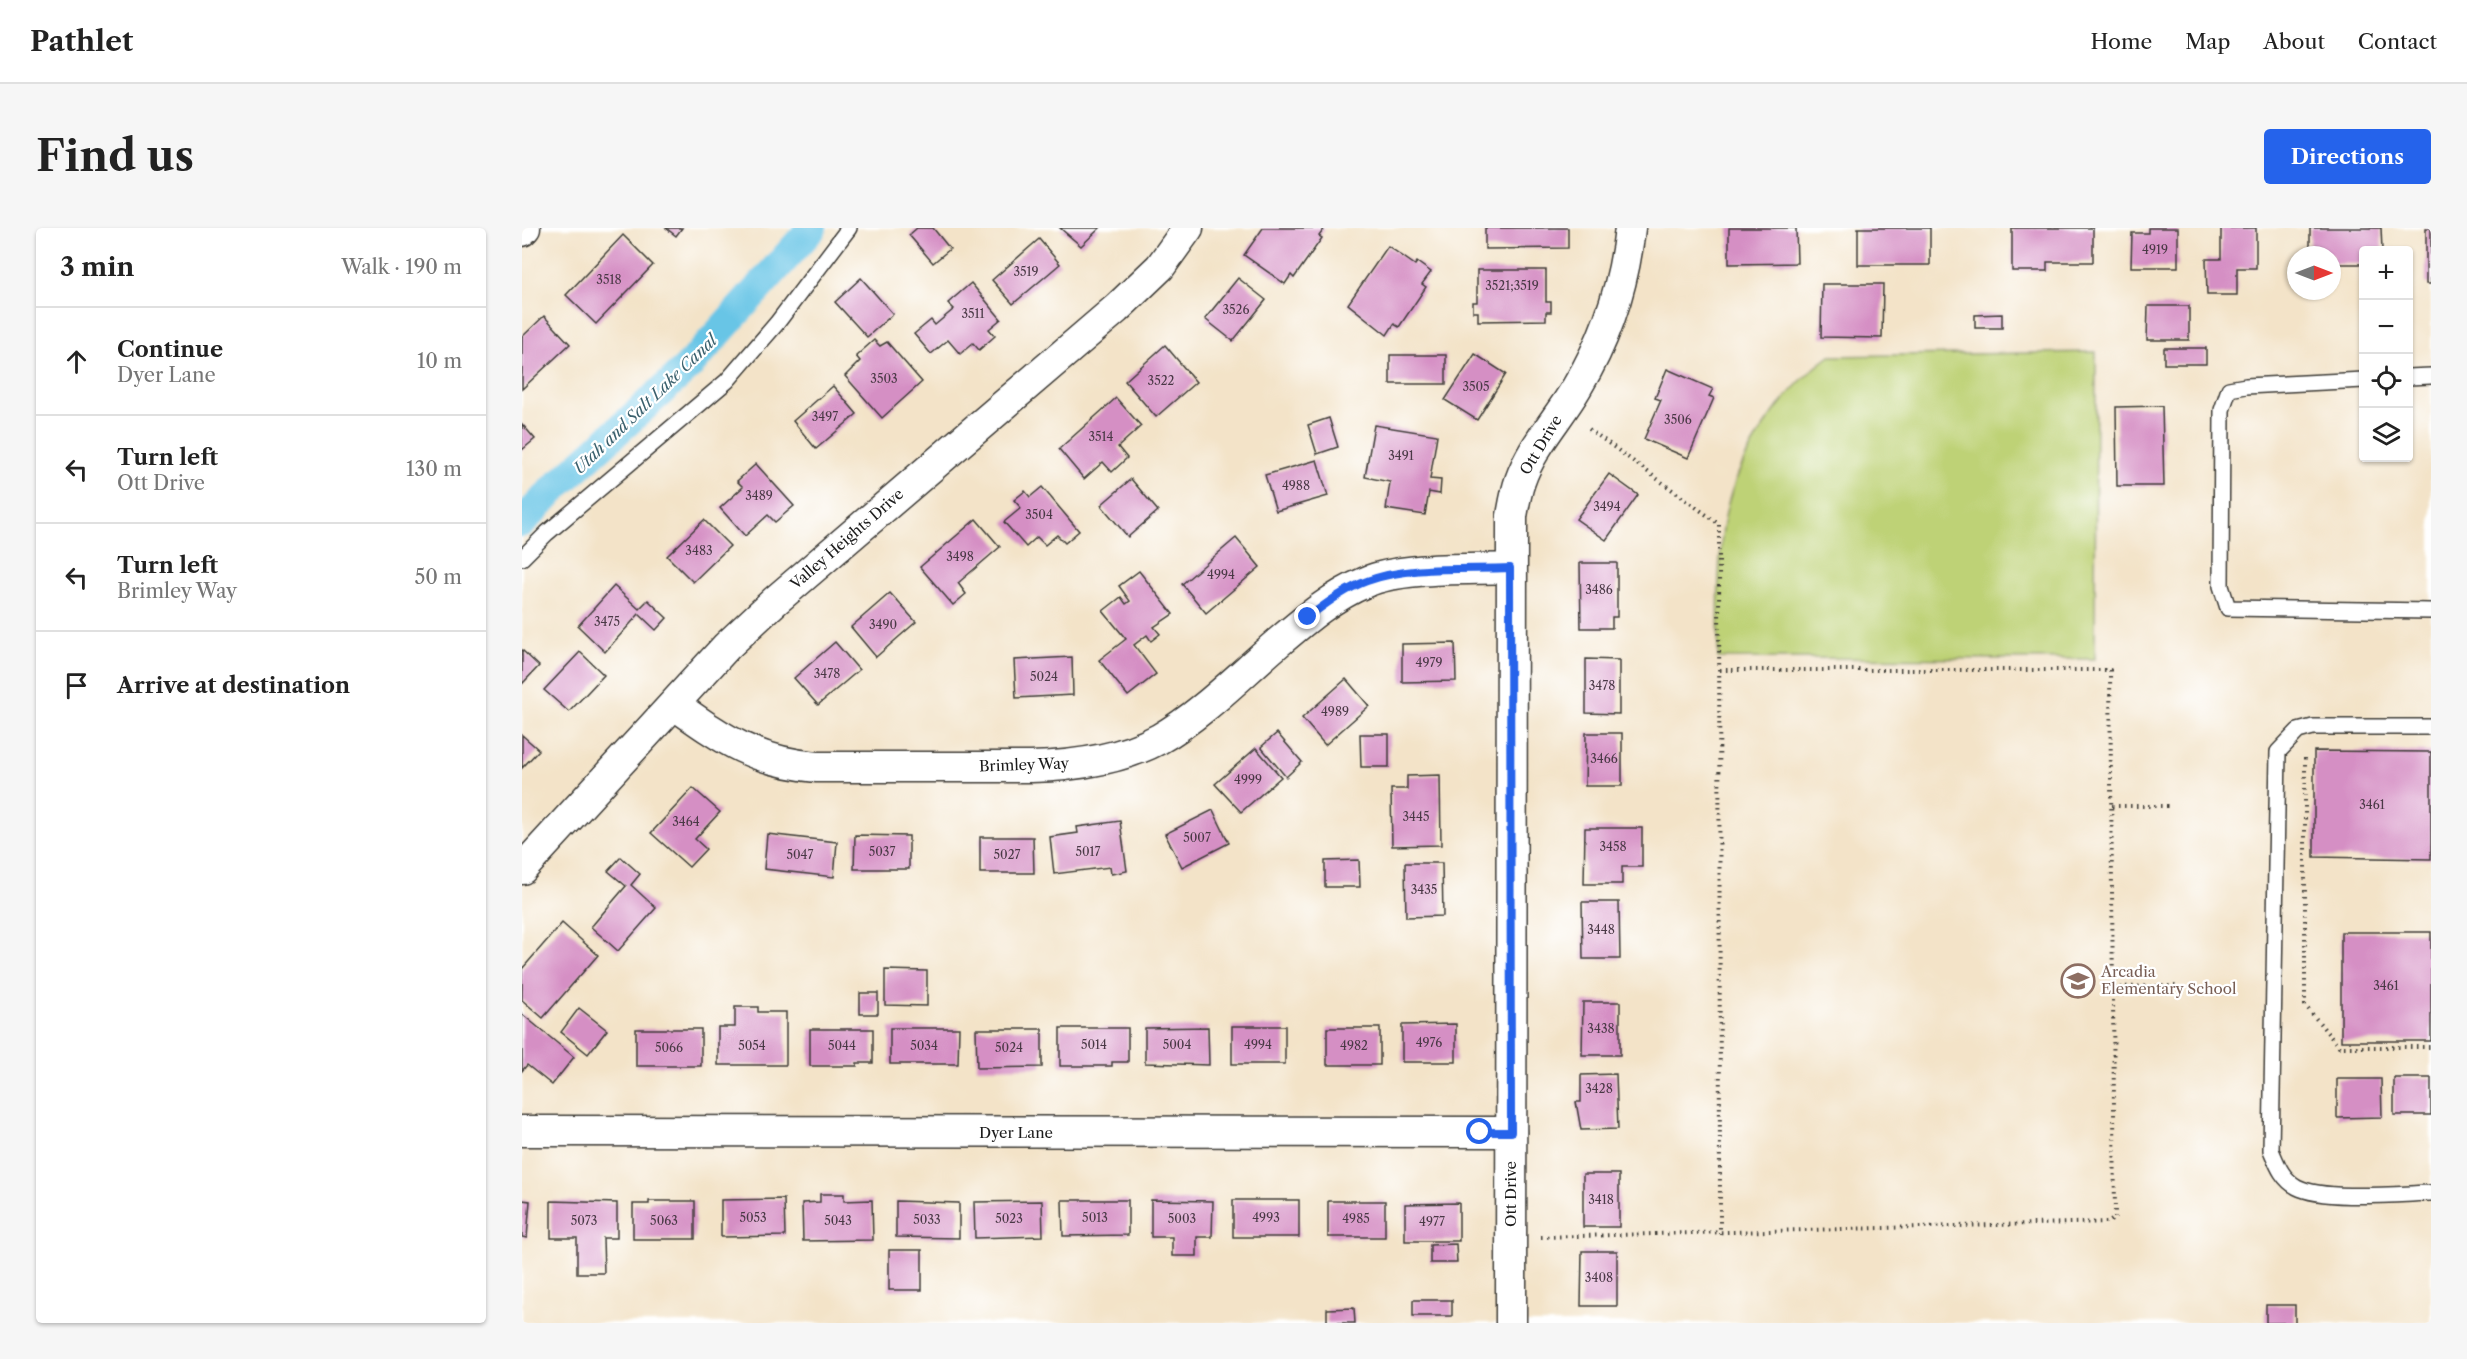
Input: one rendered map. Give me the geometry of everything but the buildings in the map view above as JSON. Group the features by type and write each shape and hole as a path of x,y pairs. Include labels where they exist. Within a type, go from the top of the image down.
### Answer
{"street":[{"name":"Valley Heights Drive","path":"522,869 727,646 775,601 1138,288 1160,267 1188,228"},
{"name":"Ott Drive","path":"1511,1323 1510,568 1512,516 1521,480 1536,449 1577,387 1601,340 1620,289 1630,228"},
{"name":"Brimley Way","path":"675,705 716,735 754,755 784,764 817,767 1063,766 1097,760 1159,739 1194,714 1315,612 1337,596 1368,580 1403,573 1510,568"},
{"name":"Dyer Lane","path":"522,1131 1511,1132"}],"lane":[{"path":"522,558 547,533 727,381 777,323 849,228"},
{"path":"2413,377 2431,376"},
{"path":"2359,380 2229,389 2222,410 2221,586 2228,608 2431,610"},
{"path":"2431,727 2313,727 2298,731 2278,752 2271,1150 2280,1172 2297,1187 2326,1194 2431,1193"}],"path":[{"path":"1589,429 1719,524 1720,1234"},
{"path":"1540,1237 2109,1222 2115,1218 2110,670 1720,670"},
{"path":"2305,758 2305,1005 2339,1047 2431,1047"},
{"path":"2112,806 2172,806"},
{"path":"2114,987 2177,986"}],"green space":[{"path":"2096,352 2095,659 1718,658 1723,528 1736,479 1760,432 1775,410 1792,390 1830,356"}],"waterway":[{"name":"Utah and Salt Lake Canal","path":"522,522 559,484 688,367 812,228"}],"place":[{"name":"Arcadia Elementary School","path":"2078,981"}],"route":[{"path":"1308,617 1337,596 1368,580 1403,573 1510,568 1511,1132 1480,1132"}]}
